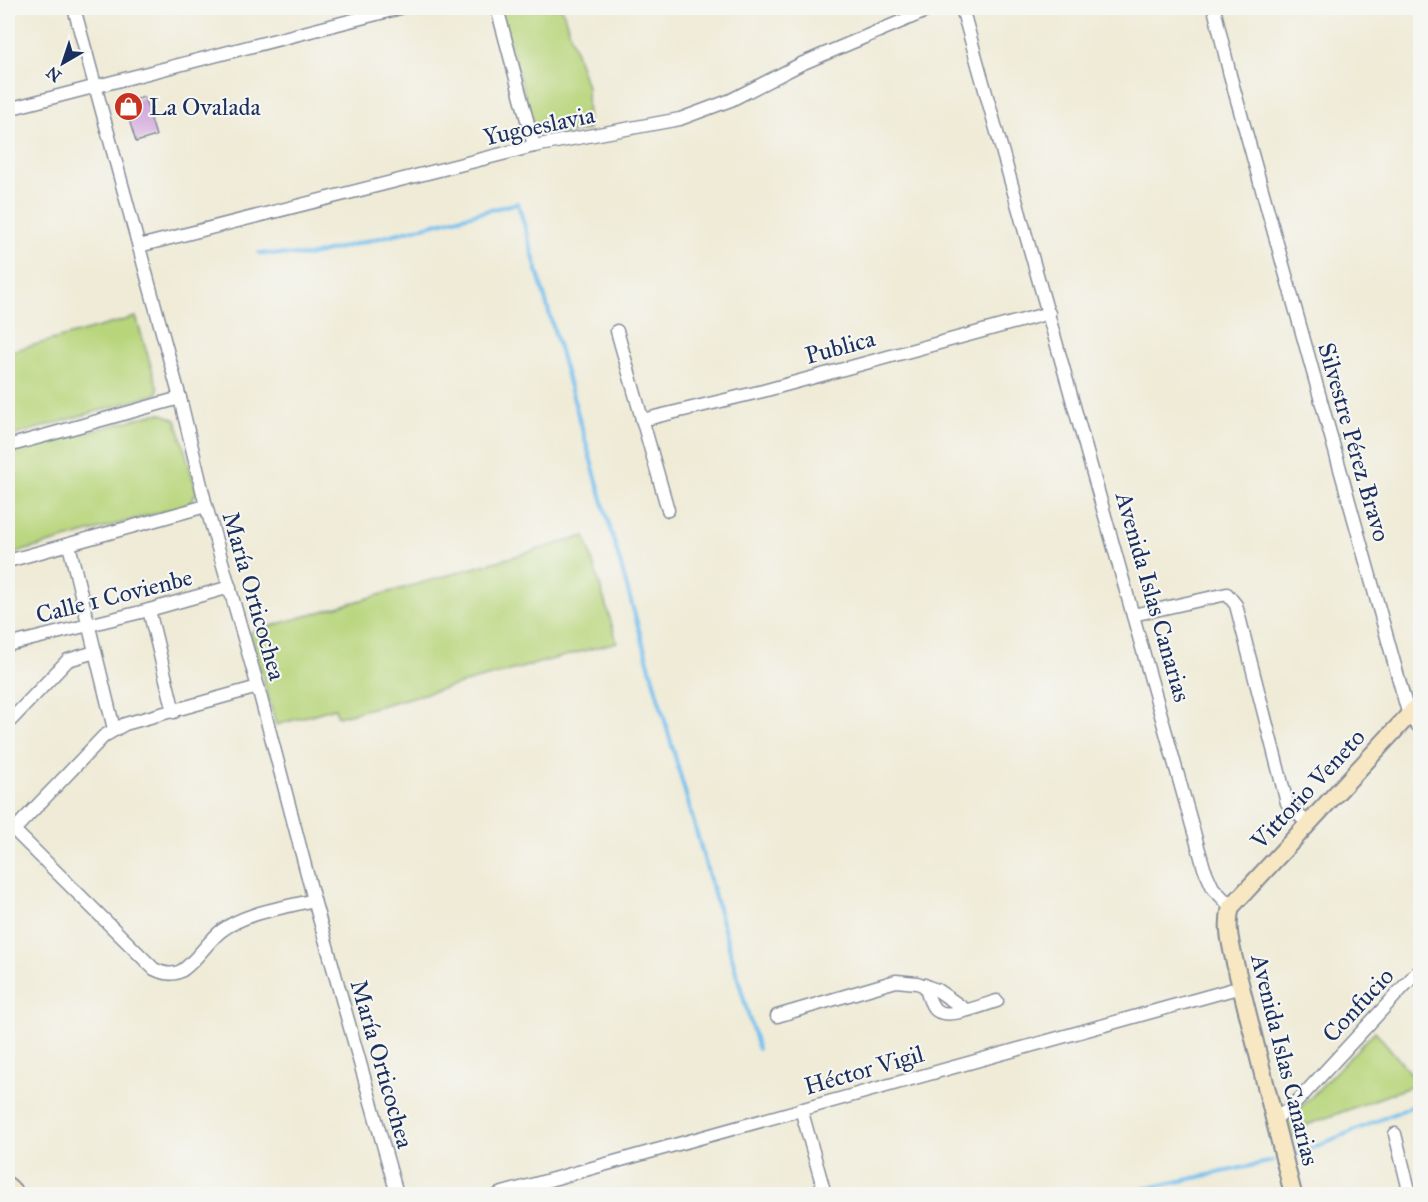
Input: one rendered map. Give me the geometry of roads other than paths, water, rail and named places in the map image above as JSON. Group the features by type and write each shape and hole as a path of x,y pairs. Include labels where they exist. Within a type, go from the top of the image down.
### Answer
{"street":[{"name":"María Orticochea","path":"74,8 314,900 397,1194"},
{"path":"8,109 400,8"},
{"path":"497,8 534,146"},
{"name":"Yugoeslavia","path":"139,246 534,146 680,119 731,100 801,64 933,8"},
{"name":"Avenida Islas Canarias","path":"962,8 1204,868 1213,888 1231,907 1228,930 1293,1194"},
{"name":"Silvestre Pérez Bravo","path":"1214,8 1258,179 1415,722"},
{"name":"Publica","path":"642,420 763,391 1049,314"},
{"path":"617,331 668,510"},
{"path":"8,446 180,399"},
{"path":"8,561 207,506"},
{"path":"69,545 114,729"},
{"name":"Calle 1 Covienbe","path":"8,645 230,587"},
{"path":"1133,615 1227,594 1236,605 1287,803 1308,824"},
{"path":"149,610 174,712"},
{"path":"8,723 68,660 94,652"},
{"path":"258,687 114,729 104,736 11,827 154,969 162,973 173,974 182,971 219,932 232,924 246,918 314,900"},
{"name":"Vittorio Veneto","path":"1231,907 1308,824 1415,722 1420,703"},
{"name":"Confucio","path":"1274,1119 1292,1108 1420,969"},
{"path":"777,1016 896,981 925,985 966,1010 997,1001"},
{"name":"Héctor Vigil","path":"499,1194 1241,987"},
{"path":"801,1109 825,1194"},
{"path":"1395,1134 1410,1194"},
{"path":"8,1186 16,1194"}],"waterway":[{"path":"259,253 308,256 518,203 758,1049"},
{"path":"1293,1156 1420,1103"},
{"path":"1120,1194 1273,1161"}],"place":[{"name":"La Ovalada","path":"128,107"}]}
